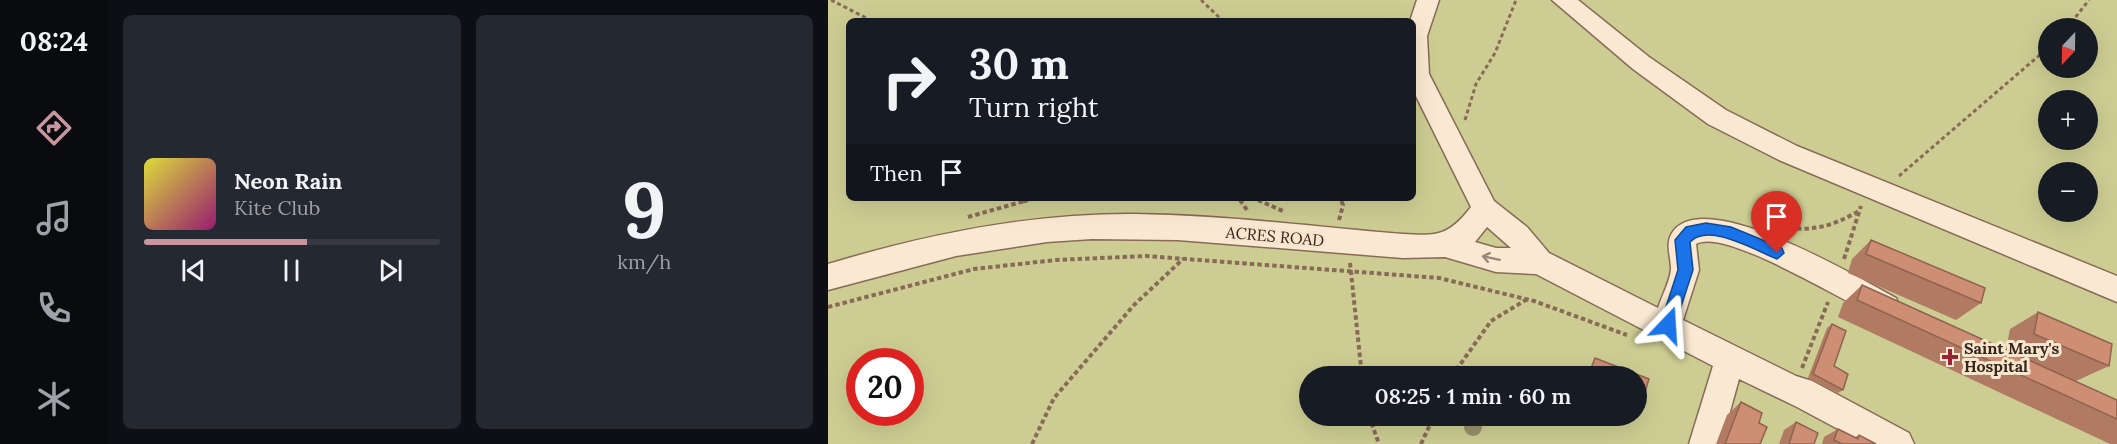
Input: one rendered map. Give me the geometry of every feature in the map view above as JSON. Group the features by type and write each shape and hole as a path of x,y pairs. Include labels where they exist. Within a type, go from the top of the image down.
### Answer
{"street":[{"path":"1428,0 1416,36 1416,74 1485,209 1517,235 1539,262 1668,325 1793,391 1801,392 1898,444"},
{"path":"1563,0 1641,63 1717,117 1788,153 2117,289"},
{"path":"1445,245 1468,233 1485,209"},
{"name":"ACRES ROAD","path":"828,277 937,249 1026,233 1102,226 1175,228 1339,241 1445,245 1496,260 1539,262"},
{"path":"1668,325 1685,270 1682,240 1691,231 1706,229 1731,232 1758,242 1836,283 1911,318"},
{"path":"1705,444 1730,358"}],"path":[{"path":"831,0 866,18"},
{"path":"1201,0 1220,18"},
{"path":"1458,156 1464,123 1476,84 1496,53 1516,0"},
{"path":"2075,18 2089,0"},
{"path":"1793,391 1836,283 1860,210 1874,189 2038,56"},
{"path":"1775,225 1808,232 1846,219 1860,210"},
{"path":"828,307 974,269 1056,260 1146,256 1353,273 1410,273 1457,279 1530,298 1632,337"},
{"path":"1032,444 1054,398 1134,305 1184,259"},
{"path":"1353,273 1361,366"},
{"path":"1459,366 1489,321 1504,309 1530,298"},
{"path":"1373,426 1379,444"},
{"path":"1422,444 1430,426"}],"green space":[{"path":"828,0 2117,0 2117,444 828,444"}],"building":[{"path":"1871,240 1985,288 1981,303 1866,254"},
{"path":"1862,285 2117,400 2117,419 1857,300"},
{"path":"2038,312 2112,344 2109,366 2034,334"},
{"path":"1832,324 1846,331 1834,366 1848,374 1843,390 1813,374"},
{"path":"1595,358 1616,366 1592,366"},
{"path":"1741,402 1762,413 1759,423 1767,427 1760,444 1725,444"},
{"path":"1796,422 1818,433 1814,444 1789,444"},
{"path":"1838,429 1858,439 1859,435 1876,444 1842,444 1834,440"}],"place":[{"name":"Saint Mary's Hospital","path":"1950,357"}],"route":[{"path":"1668,325 1685,270 1682,240 1691,231 1706,229 1731,232 1758,242 1777,253"}]}
